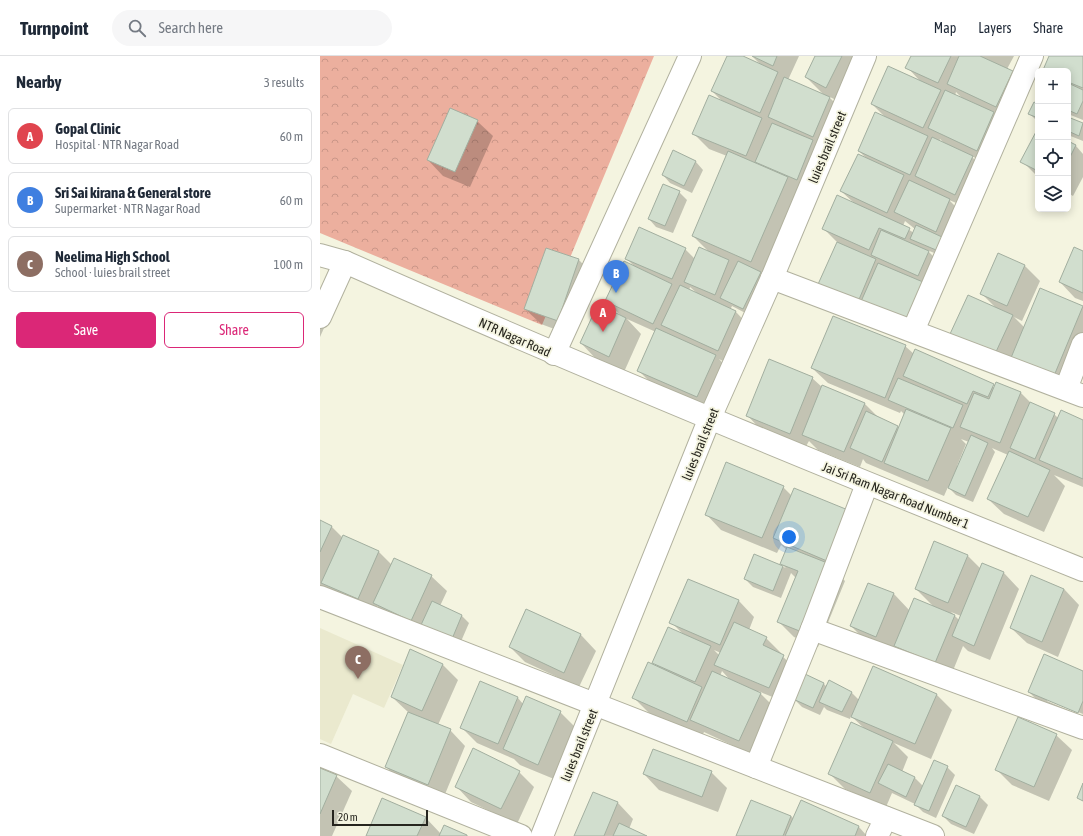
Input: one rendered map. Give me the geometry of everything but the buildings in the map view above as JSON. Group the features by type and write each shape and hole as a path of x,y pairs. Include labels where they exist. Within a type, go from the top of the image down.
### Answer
{"street":[{"path":"554,354 690,56"},
{"name":"luies brail street","path":"542,836 710,420 772,278 865,56"},
{"path":"913,331 1032,56"},
{"name":"NTR Nagar Road","path":"320,255 346,262 554,354 710,420"},
{"path":"320,317 346,262"},
{"path":"772,278 1074,393 1083,344"},
{"name":"Jai Sri Ram Nagar Road Number 1","path":"710,420 1083,570"},
{"path":"756,767 812,629 867,484"},
{"path":"320,597 756,767 881,827 933,836"},
{"path":"812,629 1083,728"},
{"path":"320,755 521,836"}],"shaded area":[{"path":"320,628 403,665 384,708 353,694 331,744 320,739"}],"green space":[{"path":"320,56 654,56 542,325 320,233"}],"place":[{"name":"Sri Sai kirana & General store","path":"616,293"},
{"name":"Gopal Clinic","path":"603,332"},
{"name":"Neelima High School","path":"358,679"}]}
